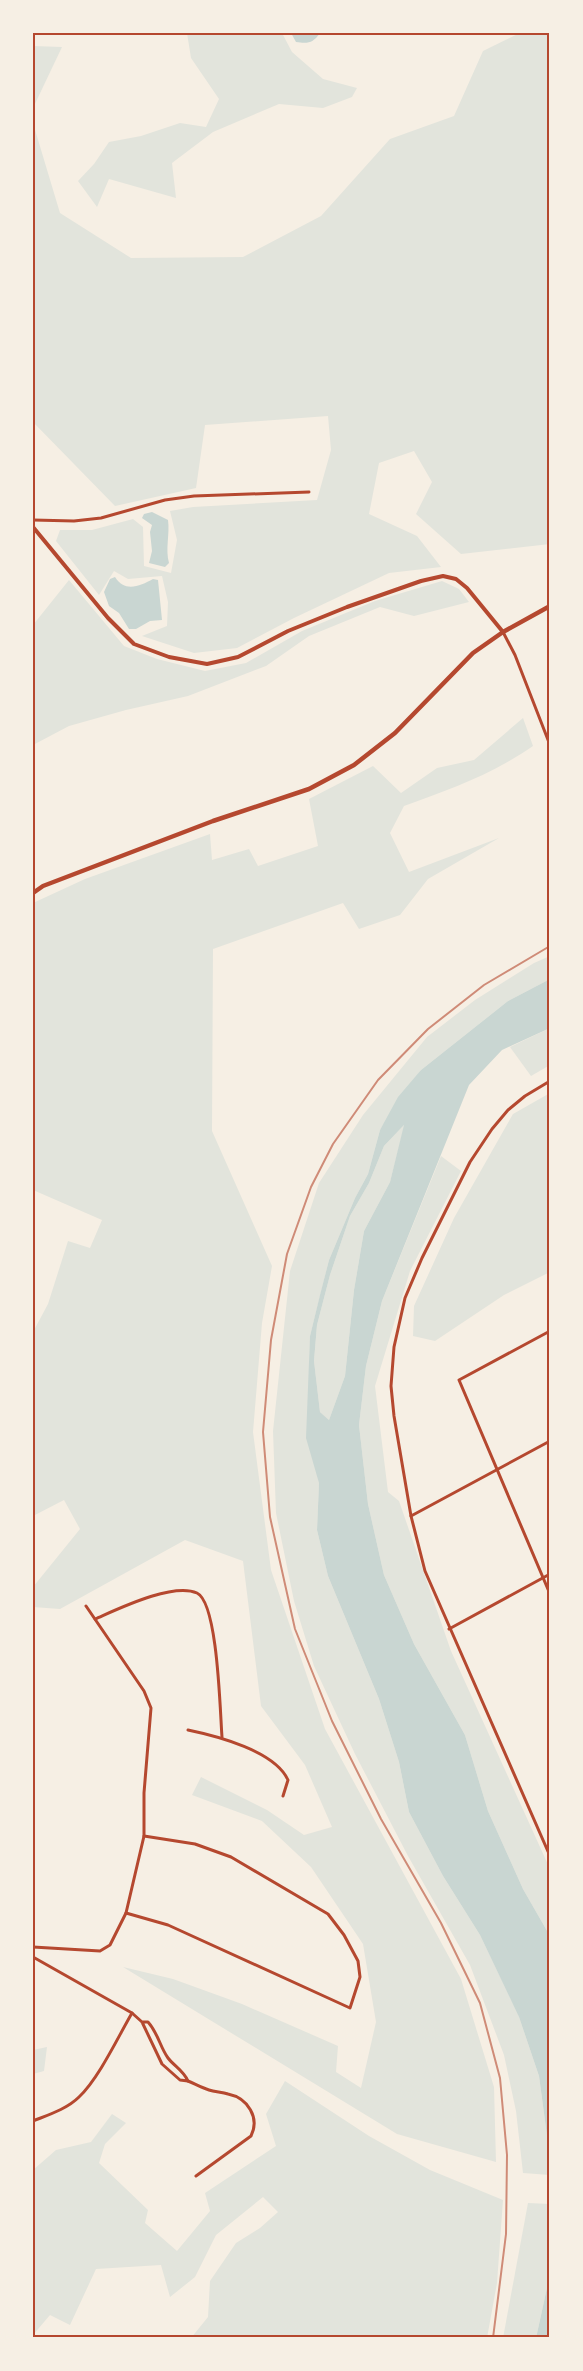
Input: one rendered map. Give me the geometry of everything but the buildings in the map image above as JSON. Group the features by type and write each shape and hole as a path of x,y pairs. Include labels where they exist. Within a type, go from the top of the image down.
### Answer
{"main road":[{"path":"33,893 43,886 213,821 309,789 360,762 395,733 473,653 503,632 550,606"}],"street":[{"path":"33,520 74,521 101,518 165,500 194,496 309,492"},
{"path":"33,526 100,609 134,644 169,657 207,664 238,657 288,632 358,603 421,581 443,576 451,578 467,588 503,632 515,655 550,746"},
{"path":"550,1081 516,1102 499,1119 470,1162 422,1258 405,1298 394,1347 391,1386 411,1516 425,1571 550,1856"},
{"path":"550,1331 459,1380 550,1594"},
{"path":"411,1516 550,1441"},
{"path":"449,1629 550,1574"},
{"path":"95,1619 162,1594 186,1591 199,1594 206,1603 216,1648 222,1737"},
{"path":"33,1947 100,1951 110,1946 126,1912 144,1836 144,1793 151,1708 144,1690 86,1606"},
{"path":"188,1730 222,1737 278,1766 288,1780 283,1796"},
{"path":"126,1912 168,1925 350,2008 360,1977 358,1961 344,1935 328,1914 231,1857 195,1844 144,1836"},
{"path":"33,1957 132,2013 142,2022 162,2064 180,2080 188,2080 210,2091 231,2094 246,2104 252,2112 256,2127 251,2136 196,2176"},
{"path":"33,2121 66,2106 79,2097 132,2013"},
{"path":"142,2022 148,2022 155,2029 167,2056 188,2080"}],"shaded area":[{"path":"187,33 282,33 292,52 323,79 357,88 352,97 323,108 279,104 213,132 172,163 176,198 109,179 97,207 78,181 94,164 109,142 141,136 180,123 206,127 219,99 191,58"},
{"path":"291,33 320,33 312,41 304,43 296,42"},
{"path":"520,33 550,33 550,544 461,554 416,514 432,482 414,451 379,463 369,514 417,536 441,567 389,573 237,648 194,653 142,636 167,626 168,602 162,576 128,579 114,571 99,595 56,541 60,530 92,530 133,519 143,527 144,566 171,573 177,540 170,511 193,507 317,500 331,450 328,416 205,425 196,488 115,506 33,422 33,123 60,213 131,258 243,257 321,216 390,139 454,116 483,51"},
{"path":"33,46 62,47 33,108"},
{"path":"152,512 168,520 169,563 165,567 149,563 152,551 150,532 152,525 142,518 144,514"},
{"path":"115,577 128,587 138,586 153,579 158,580 162,620 150,621 136,629 129,629 119,613 109,606 104,592 110,579"},
{"path":"69,580 124,646 157,659 205,671 246,663 302,631 375,601 442,581 459,589 469,602 414,616 380,607 309,636 266,666 188,696 69,726 33,745 33,625"},
{"path":"523,718 533,746 486,773 404,806 390,833 409,872 499,838 428,879 400,915 359,929 343,903 213,949 212,1131 272,1266 262,1323 253,1432 271,1570 325,1729 461,1979 494,2087 496,2162 397,2134 123,1967 173,1979 242,2004 338,2046 336,2072 361,2088 376,2022 363,1944 311,1867 262,1821 192,1795 201,1777 267,1810 304,1835 332,1827 305,1765 261,1706 243,1561 185,1540 60,1609 33,1607 33,1587 80,1529 64,1500 33,1516 33,1332 48,1304 68,1241 90,1248 102,1220 33,1190 33,903 85,879 210,834 212,860 249,849 258,866 318,846 309,799 373,766 401,793 437,768 474,760"},
{"path":"550,956 550,979 508,1001 421,1070 380,1130 368,1174 355,1198 329,1260 310,1336 309,1382 319,1483 317,1530 328,1576 379,1699 399,1762 409,1812 443,1876 480,1935 518,2014 539,2076 550,2158 550,2175 523,2173 516,2111 504,2055 470,1965 408,1856 355,1754 314,1666 294,1601 276,1513 273,1431 290,1271 319,1183 363,1115 427,1037 475,1000 534,963"},
{"path":"550,979 550,1028 502,1050 469,1085 382,1301 366,1366 359,1425 368,1504 384,1575 414,1644 465,1735 488,1811 523,1889 550,1936 550,2158 539,2076 519,2017 480,1935 443,1876 409,1812 399,1762 379,1699 328,1576 317,1530 319,1483 306,1438 310,1336 329,1260 355,1198 368,1174 380,1130 398,1097 421,1070 508,1001","holes":["404,1125 390,1182 364,1231 354,1290 345,1376 329,1420 320,1412 314,1361 317,1325 330,1275 350,1216 369,1183 384,1146"]},
{"path":"550,1028 550,1065 531,1076 510,1047"},
{"path":"550,1093 550,1272 504,1295 435,1341 413,1336 414,1306 454,1218 513,1114"},
{"path":"405,1124 390,1182 364,1231 354,1290 345,1376 329,1420 320,1412 314,1361 317,1325 330,1275 350,1216 369,1183 384,1146"},
{"path":"441,1156 461,1171 410,1271 375,1386 388,1492 399,1501 451,1651 550,1869 550,1936 523,1889 488,1811 465,1735 414,1644 384,1575 368,1504 359,1425 366,1366 382,1301"},
{"path":"47,2047 44,2071 33,2074 33,2050"},
{"path":"285,2081 369,2136 430,2170 503,2200 497,2283 487,2338 191,2338 208,2317 210,2281 236,2243 260,2228 278,2212 263,2197 216,2235 195,2277 170,2297 161,2265 96,2269 70,2325 50,2315 33,2335 33,2170 56,2150 91,2142 112,2114 126,2123 105,2144 99,2163 148,2210 145,2223 177,2251 210,2211 205,2193 276,2146 266,2114"},
{"path":"528,2203 550,2204 550,2274 536,2338 503,2338"},
{"path":"550,2274 550,2338 536,2338"}],"railway":[{"path":"493,2338 506,2234 507,2155 500,2078 480,2003 441,1923 381,1819 332,1721 295,1629 270,1517 263,1432 271,1340 287,1254 311,1187 333,1144 378,1080 428,1029 484,985 550,946"}]}
